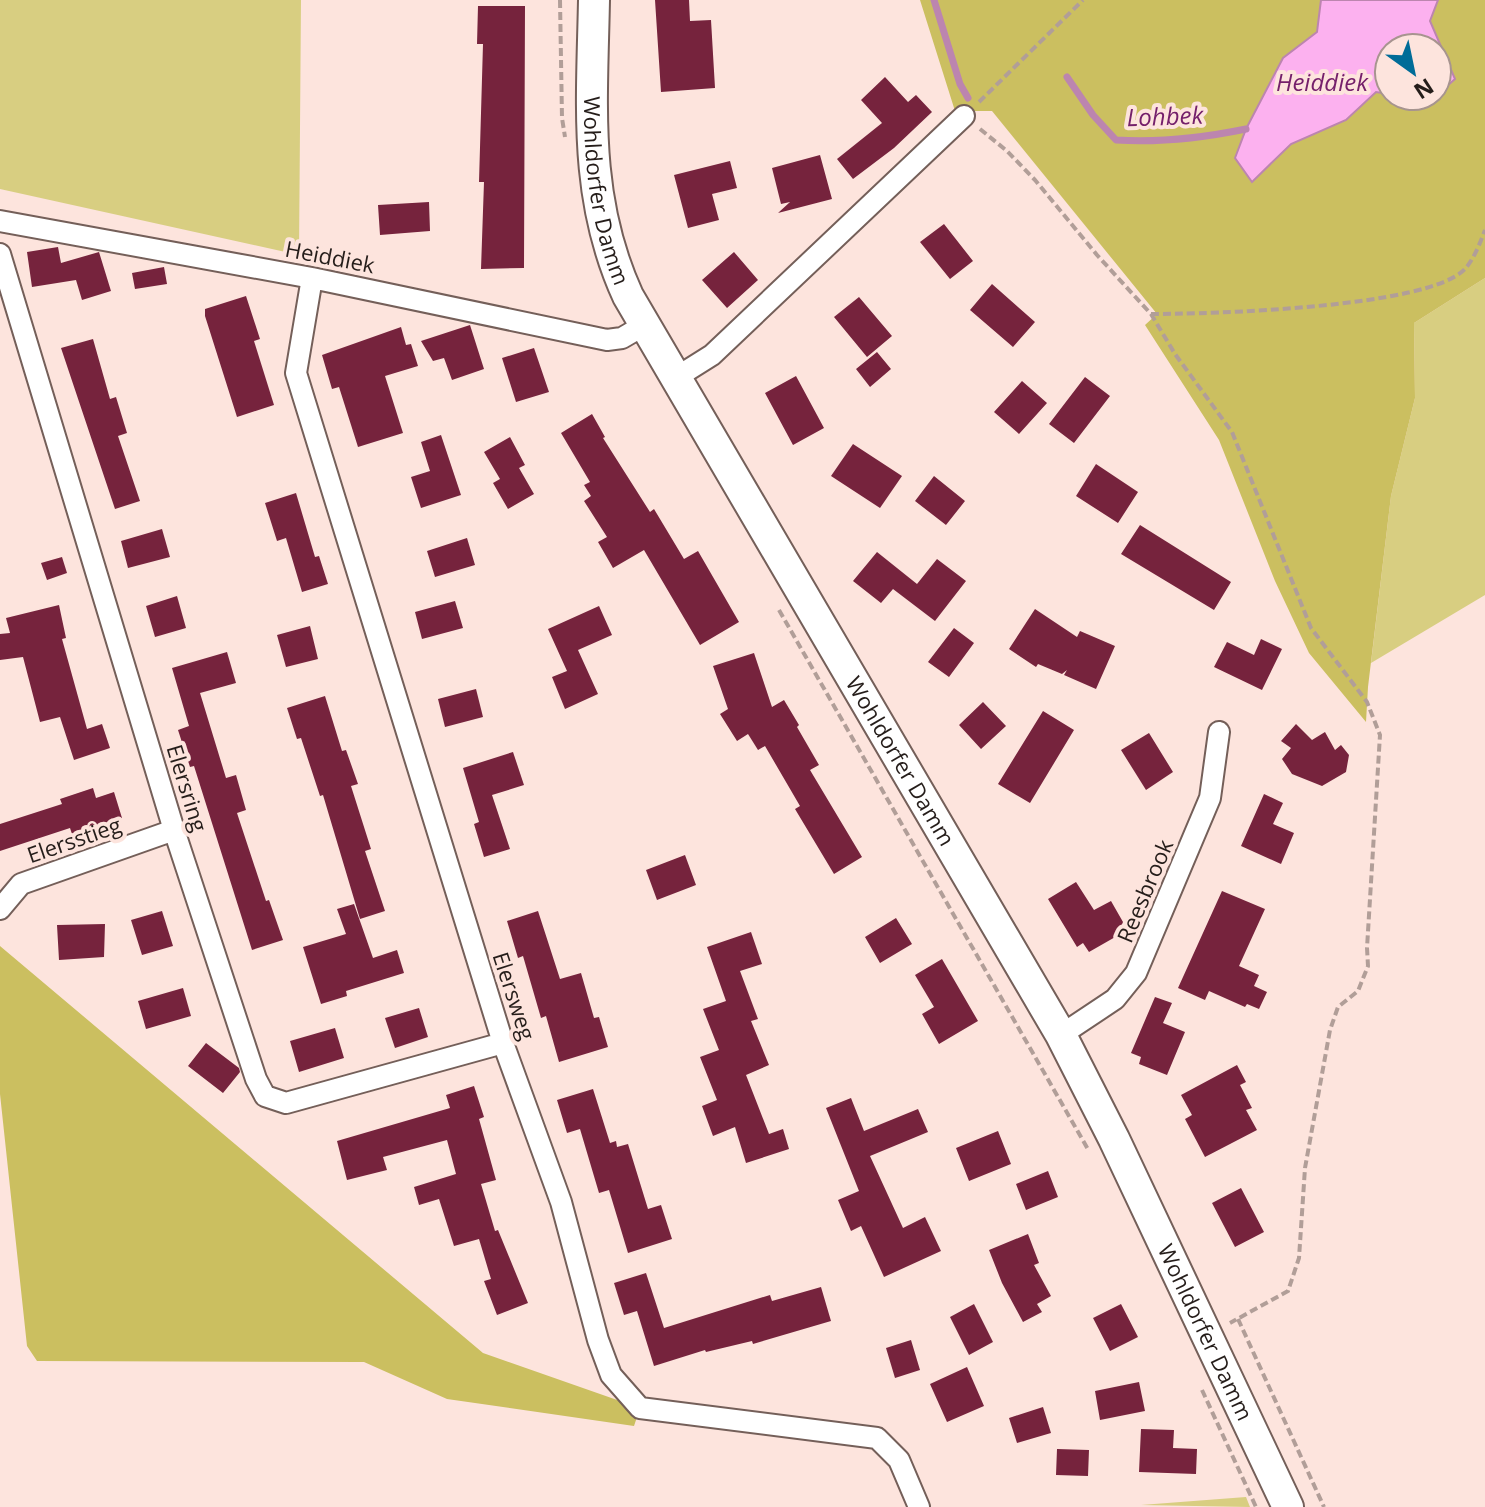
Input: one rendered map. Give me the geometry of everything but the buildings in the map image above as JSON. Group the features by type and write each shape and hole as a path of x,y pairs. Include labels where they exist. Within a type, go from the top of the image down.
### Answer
{"street":[{"name":"Wohldorfer Damm","path":"594,0 592,117 595,191 611,259 628,296 1061,1035 1114,1139 1288,1507"},
{"path":"677,377 712,355 964,116"},
{"name":"Heiddiek","path":"0,221 312,278 607,340 622,338 646,324"},
{"name":"Elersring","path":"0,254 174,830 256,1079 265,1096 286,1103 503,1043"},
{"name":"Elersweg","path":"312,278 296,373 503,1043 561,1202 598,1340 611,1375 640,1408 877,1438 899,1460 919,1507"},
{"name":"Reesbrook","path":"1061,1035 1115,999 1136,973 1210,798 1219,732"},
{"name":"Elersstieg","path":"0,909 21,884 174,830"}],"path":[{"path":"1083,0 964,116 1007,151 1035,180 1151,314 1175,354 1232,432 1311,628 1367,702 1380,735 1368,966 1358,991 1338,1007 1330,1030 1305,1168 1299,1258 1288,1291 1206,1334"},
{"path":"1151,314 1298,309 1437,286 1465,270 1485,230"},
{"path":"1238,1319 1324,1507"}],"shaded area":[{"path":"0,0 301,0 299,255 0,189"},
{"path":"920,0 1321,0 1317,32 1283,59 1246,129 1235,158 1252,181 1291,144 1346,120 1373,95 1373,112 1453,112 1453,32 1435,32 1430,21 1438,0 1485,0 1485,278 1414,323 1415,398 1391,496 1366,722 1309,653 1275,581 1219,440 1145,325 1157,314 992,111 955,111"},
{"path":"1485,278 1485,595 1371,663 1391,496 1415,398 1414,323"},
{"path":"0,946 483,1353 640,1408 634,1426 447,1399 364,1362 37,1361 27,1346 0,1094"},
{"path":"1246,1497 1250,1507 1141,1505"}],"water":[{"name":"Heiddiek","path":"1321,0 1438,0 1430,21 1435,32 1373,32 1373,95 1346,120 1291,144 1252,182 1235,158 1246,129 1283,58 1317,32"}],"waterway":[{"name":"Lohbek","path":"934,0 960,84 968,98"},
{"name":"Lohbek","path":"1067,77 1093,115 1116,140 1181,139 1246,129"}]}
